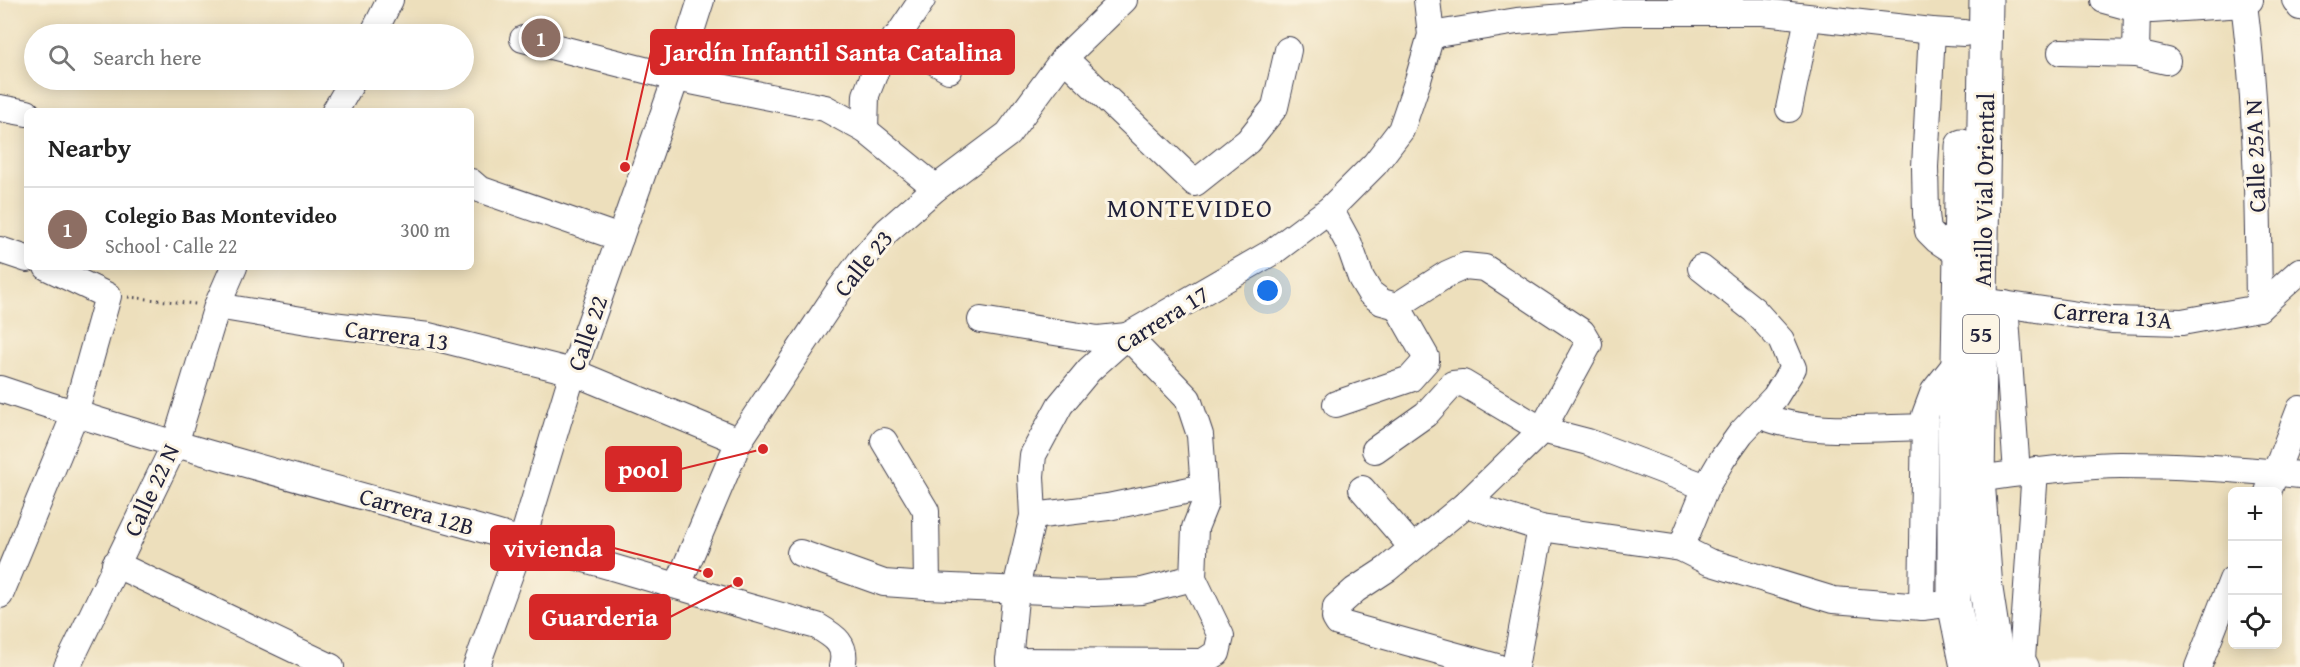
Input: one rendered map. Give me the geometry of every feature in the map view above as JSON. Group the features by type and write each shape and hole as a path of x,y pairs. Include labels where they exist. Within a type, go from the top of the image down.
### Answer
{"highway":[{"name":"Anillo Vial Oriental","path":"1963,0 1948,32 1960,255 1954,433 1954,603 1967,667"},
{"name":"Anillo Vial Oriental","path":"1986,0 1994,302 1978,479 1986,589 1998,667"}],"street":[{"path":"378,24 390,0"},
{"name":"Calle 22","path":"476,667 522,541 573,372 701,0"},
{"path":"865,130 866,95 877,67 922,0"},
{"name":"Calle 23","path":"678,585 739,441 860,262 887,231 936,188 1008,134 1064,58 1124,0"},
{"name":"Carrera 17","path":"1010,664 1016,588 1033,516 1031,476 1033,455 1060,405 1089,370 1126,336 1179,308 1274,251 1330,209 1376,164 1401,130 1431,35 1427,0"},
{"path":"2104,0 2138,9 2247,2"},
{"path":"2295,0 2300,7"},
{"name":"Calle 25A N","path":"2247,2 2252,64 2259,308"},
{"path":"2136,54 2138,9"},
{"path":"1431,35 1517,21 1622,12 1763,12 1948,32"},
{"path":"1790,109 1808,18"},
{"path":"895,38 949,70"},
{"path":"523,39 676,78 825,108 865,130 936,188"},
{"path":"1064,58 1195,183 1248,141 1275,107 1288,50"},
{"path":"2061,52 2136,54 2168,61"},
{"path":"337,108 347,90"},
{"path":"0,108 24,112"},
{"path":"474,185 479,189 620,238"},
{"path":"1330,209 1349,244 1361,278 1370,293 1382,302 1397,306 1426,357 1426,362 1410,379 1336,404"},
{"path":"0,250 24,258"},
{"path":"1397,306 1447,274 1465,266 1485,268 1582,332 1589,344 1542,429 1466,504 1387,569 1355,590 1336,607 1335,618 1338,623 1497,667"},
{"path":"1681,548 1706,487 1723,458 1741,433 1775,397 1793,368 1781,340 1754,310 1701,268"},
{"path":"0,595 75,414 108,296 53,270"},
{"name":"Calle 22 N","path":"67,667 175,444 217,306 233,270"},
{"path":"2259,308 2300,271"},
{"path":"1994,302 2026,472 2022,659 2026,667"},
{"name":"Carrera 13A","path":"1994,302 2112,320 2182,322 2259,308"},
{"name":"Carrera 13","path":"217,306 332,325 429,336 573,372 739,441"},
{"path":"981,321 1098,339 1126,336 1188,399 1200,435 1205,503 1195,528 1193,578 1221,636 1216,653 1203,662 1010,664"},
{"path":"1922,607 1925,415 1934,391 1958,361"},
{"path":"1375,450 1426,414 1453,384 1463,382 1542,429 1588,442 1706,487"},
{"name":"Carrera 12B","path":"0,389 175,444 817,626 837,638 844,657 842,667"},
{"path":"1978,479 2026,472 2120,465 2281,480 2300,409"},
{"path":"1759,415 1805,428 1924,427"},
{"path":"884,441 927,511 927,586"},
{"path":"1033,516 1108,507 1204,487"},
{"path":"1362,489 1412,547"},
{"path":"1466,504 1541,528 1681,548 1709,562 1833,600 1922,607 1954,603"},
{"path":"1515,667 1541,528"},
{"path":"800,553 884,583 927,586 1094,592 1142,591 1193,578"},
{"path":"115,564 331,667"},
{"path":"2198,667 2228,590"}],"path":[{"path":"108,296 217,306"}],"place":[{"name":"Colegio Bas Montevideo","path":"541,38"},
{"name":"Jardín Infantil Santa Catalina","path":"625,167"},
{"name":"pool","path":"763,449"},
{"name":"vivienda","path":"708,573"},
{"name":"Guarderia","path":"738,582"}],"district":[{"name":"MONTEVIDEO","path":"1190,207"}]}
